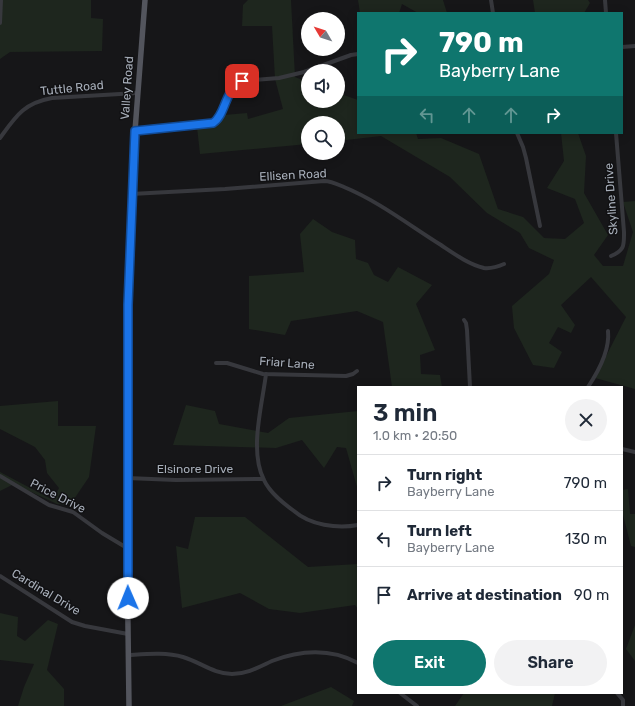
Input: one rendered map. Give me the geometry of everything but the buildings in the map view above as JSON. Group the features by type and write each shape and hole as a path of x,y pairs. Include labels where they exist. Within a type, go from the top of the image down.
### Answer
{"main road":[{"name":"Valley Road","path":"129,706 127,548 128,319 131,194 137,93 145,0"}],"street":[{"path":"0,23 1,0"},
{"path":"491,0 493,12"},
{"path":"605,0 606,12"},
{"path":"623,47 635,46"},
{"path":"135,131 213,123 217,119 229,93 234,86 242,81 279,78 304,72 357,54"},
{"name":"Tuttle Road","path":"0,138 23,110 38,101 52,98 137,93"},
{"path":"517,134 526,158 540,226"},
{"name":"Skyline Drive","path":"611,256 617,254 624,246 616,134"},
{"name":"Ellisen Road","path":"131,194 225,189 324,180 358,193 373,201 450,251 476,265 484,268 494,268 504,264"},
{"path":"464,320 467,330 470,386"},
{"path":"589,386 602,365 609,337 608,331"},
{"name":"Friar Lane","path":"216,363 227,364 266,374 346,376 357,371"},
{"path":"266,374 257,438 257,453 263,479 284,504 296,514 309,520 329,525 357,525"},
{"path":"623,448 635,452"},
{"name":"Price Drive","path":"0,476 49,505 73,512 102,533 127,548"},
{"name":"Elsinore Drive","path":"127,478 176,480 263,479"},
{"name":"Cardinal Drive","path":"0,576 72,622 128,634"},
{"path":"128,655 174,654 185,657 218,672 234,674 254,670 273,661 306,652 343,656 357,663"},
{"path":"401,694 417,706"},
{"path":"406,698 408,694"},
{"path":"618,694 623,700 624,706"}],"shaded area":[{"path":"0,0 91,0 91,18 103,19 102,51 10,52 0,59"},
{"path":"248,0 291,0 295,77 301,79 301,108 345,108 345,95 357,100 357,134 416,134 418,139 441,138 479,154 498,209 523,217 544,238 565,239 584,223 575,199 547,188 564,161 561,134 578,134 586,156 584,193 608,235 594,255 603,266 623,266 633,232 623,202 635,201 635,389 595,378 626,317 591,277 561,305 575,325 571,333 558,327 549,343 562,352 554,368 533,365 514,328 512,306 549,274 554,260 529,248 520,233 487,213 450,177 381,136 345,140 345,116 301,116 301,145 200,154 197,127 216,125 224,115 247,113 248,119 283,109 275,79 272,26 242,26 243,5"},
{"path":"358,0 443,0 447,12 416,12 402,4 399,12 360,12"},
{"path":"533,0 588,0 590,3 585,12 535,12"},
{"path":"313,219 332,232 355,240 356,259 368,263 374,275 388,282 398,267 432,285 416,304 435,350 420,355 421,374 440,375 442,386 392,386 383,322 357,311 291,321 285,335 249,329 249,276 304,272 300,234"},
{"path":"58,401 58,426 96,426 89,477 70,505 57,504 14,484 0,491 0,472 53,500 59,488 47,473 45,460 35,447 0,429 0,406"},
{"path":"186,405 215,411 219,424 268,433 289,418 357,411 357,487 346,448 337,447 324,468 302,440 276,448 173,445"},
{"path":"628,489 630,514 635,514 635,547 631,546 623,515 623,490"},
{"path":"195,517 245,517 308,567 357,564 357,608 355,605 300,613 269,609 240,593 182,608 176,546 188,549"},
{"path":"0,613 18,617 17,636 25,641 48,620 58,624 47,670 64,689 64,706 18,706 34,664 0,660"},
{"path":"635,625 635,661 626,649"},
{"path":"331,687 354,701 352,706 281,706"},
{"path":"463,694 555,694 552,706 455,706"}],"route":[{"path":"128,598 128,305 131,194 135,131 213,123 217,119 229,93 234,86 242,81"}]}
